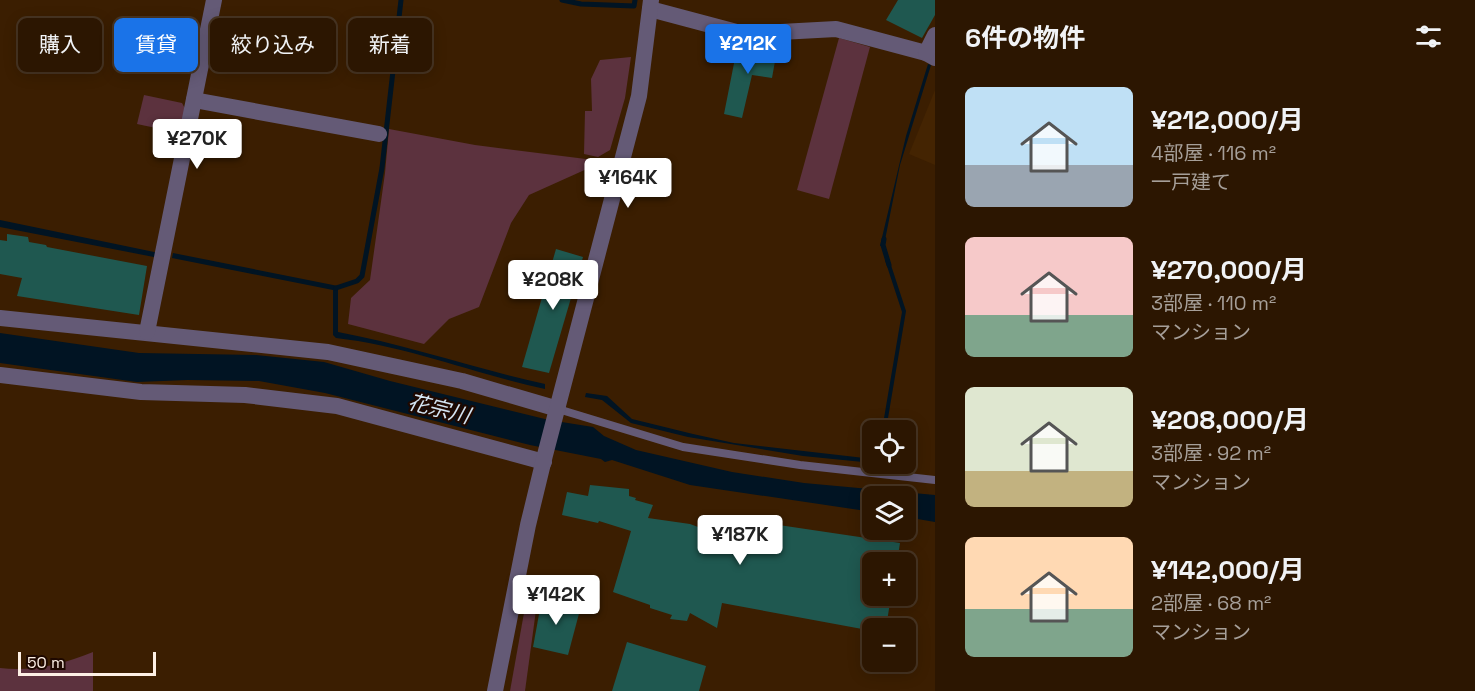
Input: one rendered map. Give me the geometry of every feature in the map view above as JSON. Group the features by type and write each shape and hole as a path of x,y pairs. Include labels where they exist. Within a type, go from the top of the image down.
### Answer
{"street":[{"path":"147,332 214,0"},
{"path":"495,691 503,644 544,458 639,96 650,4 744,34 836,29 930,56 935,35"},
{"path":"194,100 379,134"},
{"path":"0,318 328,352 462,381 557,411"},
{"path":"0,375 141,392 245,395 337,406 544,458"}],"lane":[{"path":"557,411 589,417 683,447 800,465 935,480"}],"shaded area":[{"path":"839,38 870,47 829,199 797,190"},
{"path":"631,57 625,98 610,150 598,157 584,154 585,111 592,111 591,79 600,60"},
{"path":"935,90 935,165 909,154"},
{"path":"144,95 182,103 188,114 184,134 137,124"},
{"path":"389,129 475,145 594,160 589,168 529,195 511,223 479,307 449,319 424,344 348,324 351,298 370,280"},
{"path":"529,585 539,588 525,691 510,691"},
{"path":"93,652 93,691 0,691 0,668 24,669 48,666"}],"water":[{"path":"928,64 931,65 900,165 884,245 880,246 906,136"},
{"path":"0,220 159,253 159,258 0,227"},
{"path":"173,253 338,286 338,332 545,384 545,389 389,347 336,338 333,335 333,290 172,258"},
{"path":"889,259 906,311 888,420 884,420 902,312 885,260"},
{"name":"花宗川","path":"0,333 139,353 256,355 324,362 390,381 549,420 593,427 604,436 636,450 732,472 804,483 862,488 862,510 690,485 612,460 605,462 601,459 530,445 325,393 259,381 137,382 0,363"},
{"path":"586,393 607,396 632,419 693,434 734,443 862,458 862,462 803,456 688,437 631,423 602,400 585,397"},
{"path":"916,493 935,495 935,522 916,519"}],"building":[{"path":"898,0 935,0 935,15 922,38 886,20"},
{"path":"738,43 777,50 772,78 752,75 742,118 724,114"},
{"path":"7,234 28,237 29,242 47,247 147,266 139,315 17,296 22,278 0,274 0,240 7,241"},
{"path":"556,249 583,257 549,373 522,367"},
{"path":"590,485 629,489 629,496 636,498 635,500 653,505 648,518 690,524 709,531 743,537 746,520 862,537 862,540 900,543 899,552 862,552 862,606 889,606 888,618 862,618 862,629 722,603 717,628 690,613 687,621 670,619 672,615 613,592 631,531 599,521 598,523 562,515 567,492 588,496"},
{"path":"542,598 581,606 568,655 533,647"},
{"path":"627,642 706,666 699,691 612,691"}],"waterway":[{"path":"336,288 357,281 362,276 382,168 401,0"},
{"path":"562,0 581,4 634,6 635,0"},
{"path":"884,239 883,245 889,265"}]}
